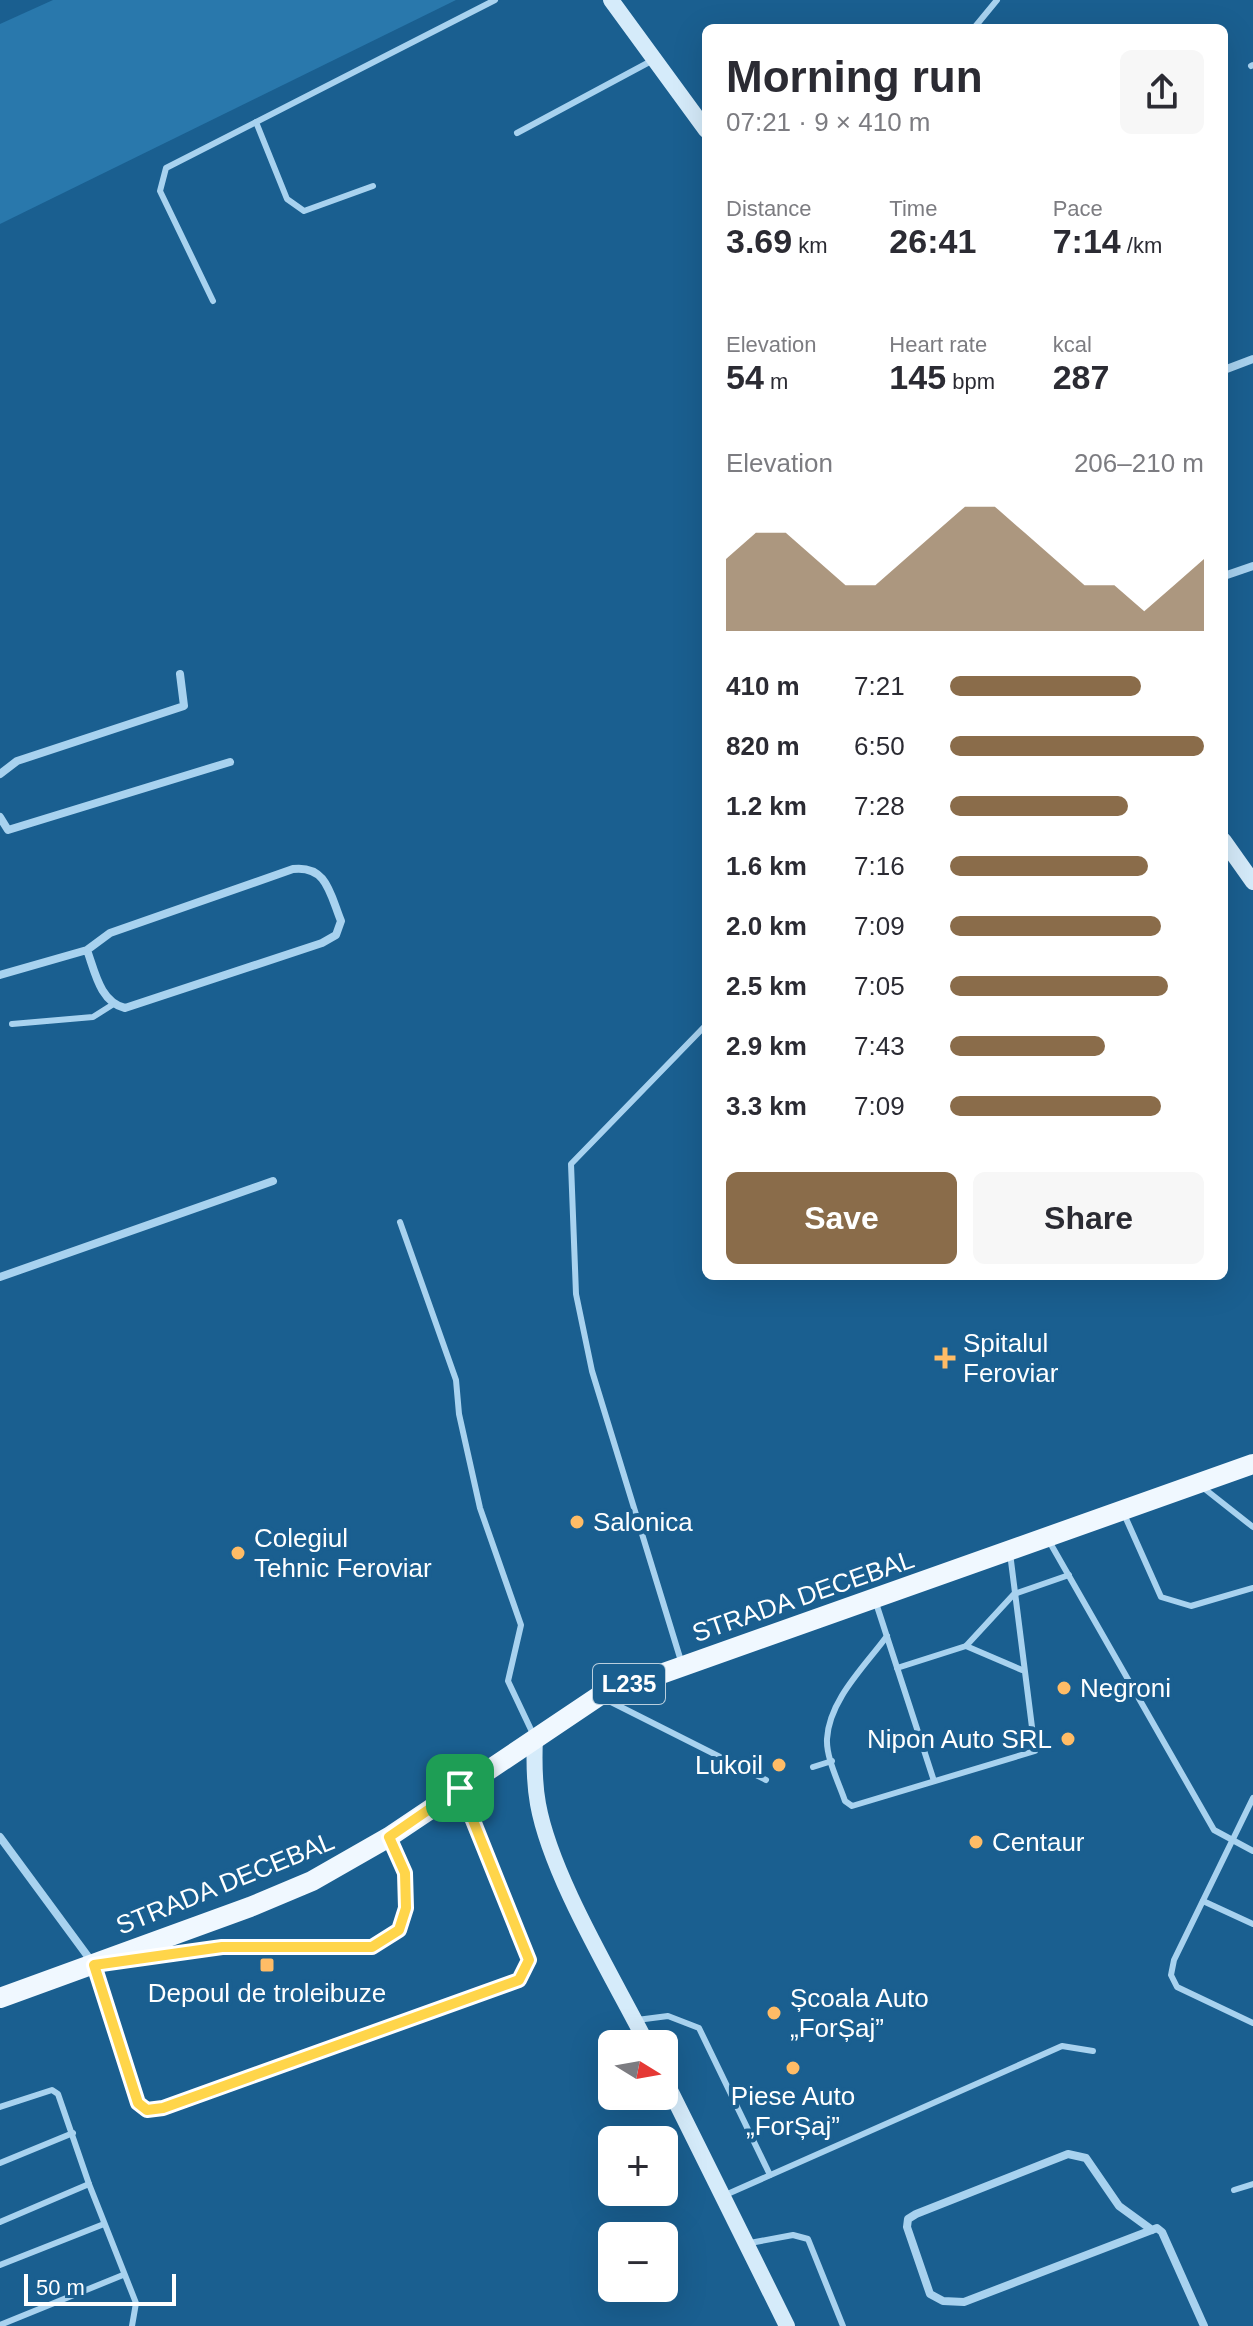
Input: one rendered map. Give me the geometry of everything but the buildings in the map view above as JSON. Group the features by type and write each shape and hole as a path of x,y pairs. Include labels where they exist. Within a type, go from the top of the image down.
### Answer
{"main road":[{"path":"611,0 702,124"},
{"path":"1228,847 1253,882"},
{"name":"STRADA DECEBAL","path":"0,1998 312,1881 389,1837 599,1696 1253,1464"},
{"path":"535,1737 538,1806 548,1837 564,1878 640,2030"},
{"path":"678,2106 787,2326"}],"street":[{"path":"1228,368 1253,359"},
{"path":"1228,575 1253,566"},
{"path":"0,774 17,761 184,706 180,674"},
{"path":"0,817 8,830 230,762"},
{"path":"0,975 87,950 110,933 293,869 309,867 323,875 341,921 336,935 322,943 125,1008 112,1005 105,996 87,950"},
{"path":"0,1277 273,1181"},
{"path":"0,1837 94,1965"},
{"path":"1152,2230 1119,2206 1086,2158 1068,2154 916,2214 908,2219 907,2227 930,2294 943,2301 964,2302 1152,2230 1157,2228 1162,2232 1204,2326"}],"lane":[{"path":"213,301 160,191 166,168 495,0"},
{"path":"977,24 997,0"},
{"path":"517,133 655,59"},
{"path":"256,122 287,199 304,211 373,186"},
{"path":"12,1024 93,1017 112,1005"},
{"path":"682,1665 592,1371 576,1294 571,1164 702,1029"},
{"path":"400,1222 456,1380 459,1414 480,1508 521,1625 508,1681 535,1737"},
{"path":"1198,1484 1253,1527"},
{"path":"1122,1511 1161,1597 1191,1606 1253,1588"},
{"path":"1047,1538 1214,1830 1253,1851"},
{"path":"887,1636 841,1698 831,1721 827,1742 845,1801 852,1806 1035,1751 1022,1670 1010,1551"},
{"path":"897,1668 966,1646 1014,1594 1069,1575"},
{"path":"875,1599 934,1781"},
{"path":"966,1646 1022,1670"},
{"path":"599,1696 766,1780"},
{"path":"813,1767 832,1761"},
{"path":"389,1837 405,1873 406,1908 399,1930 372,1947 222,1947 94,1965 138,2103 147,2110 163,2108 519,1980 529,1960 460,1788"},
{"path":"1253,1798 1174,1960 1171,1975 1177,1987 1253,2023"},
{"path":"1203,1901 1253,1924"},
{"path":"635,2020 668,2016 699,2028 770,2175"},
{"path":"723,2196 1062,2046 1093,2051"},
{"path":"0,2107 41,2090 52,2090 58,2094 89,2184 136,2303 132,2326"},
{"path":"0,2163 73,2133"},
{"path":"0,2222 89,2184"},
{"path":"1234,2190 1253,2184"},
{"path":"0,2265 104,2224"},
{"path":"746,2243 793,2235 808,2239 843,2326"},
{"path":"0,2325 123,2275"}],"shaded area":[{"path":"53,0 456,0 0,224 0,24"}],"place":[{"name":"Spitalul Feroviar","path":"945,1358"},
{"name":"Salonica","path":"577,1522"},
{"name":"Colegiul Tehnic Feroviar","path":"238,1553"},
{"name":"Negroni","path":"1064,1688"},
{"name":"Nipon Auto SRL","path":"1068,1739"},
{"name":"Lukoil","path":"779,1765"},
{"name":"Centaur","path":"976,1842"},
{"name":"Depoul de troleibuze","path":"267,1965"},
{"name":"Școala Auto „ForȘaj”","path":"774,2013"},
{"name":"Piese Auto „ForȘaj”","path":"793,2068"}],"route":[{"path":"460,1788 529,1960 519,1980 163,2108 147,2110 138,2103 94,1965 222,1947 372,1947 399,1930 406,1908 405,1873 389,1837 460,1788"}]}
